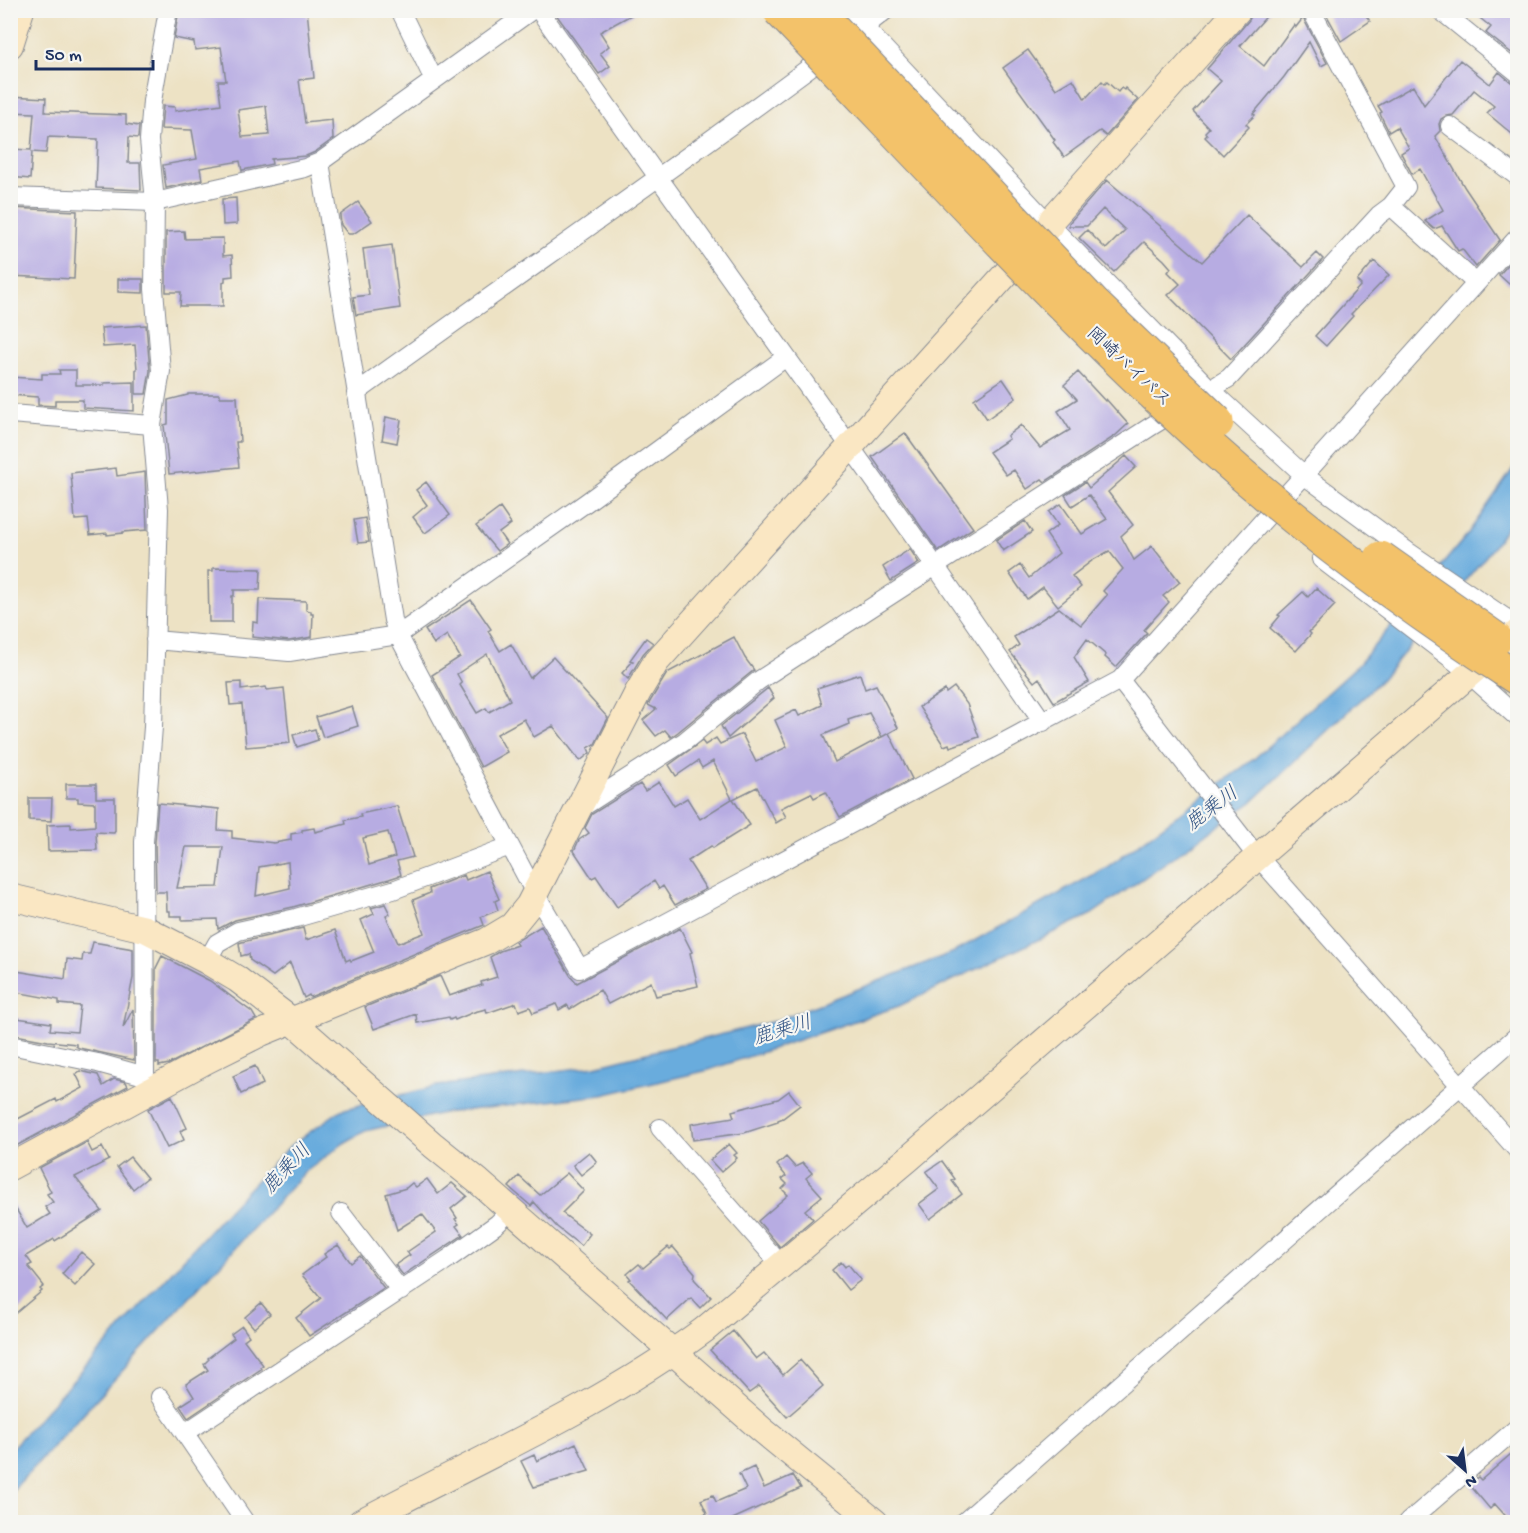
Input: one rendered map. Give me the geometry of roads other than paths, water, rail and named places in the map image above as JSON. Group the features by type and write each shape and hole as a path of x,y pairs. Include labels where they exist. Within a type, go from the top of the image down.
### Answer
{"highway":[{"name":"岡崎バイパス","path":"779,10 1087,331 1207,443 1287,512 1378,585 1518,679"},
{"name":"岡崎バイパス","path":"816,10 1095,305 1222,426 1306,499 1393,567 1518,654"}],"street":[{"path":"10,45 21,10"},
{"path":"149,1083 144,842 153,727 159,509 152,425 161,371 154,289 155,202 149,140 152,101 168,10"},
{"path":"400,10 434,80"},
{"path":"10,197 155,202 305,168 320,162 532,10"},
{"path":"539,10 936,567 1043,722"},
{"path":"765,10 1008,270 1161,420 1268,517 1366,596 1462,668 1518,718"},
{"path":"842,10 864,27 1050,225 1210,389 1305,476 1410,553 1494,610 1518,623"},
{"path":"356,393 757,108 886,10"},
{"path":"10,1167 149,1083 207,1060 291,1020 501,934 512,926 535,893 638,692 656,662 1050,225 1052,219 1238,10"},
{"path":"576,811 685,741 758,681 1229,378 1378,215 1391,206 1406,187 1311,10"},
{"path":"1440,10 1518,73"},
{"path":"1450,126 1518,177"},
{"path":"320,162 393,620 398,635 535,893 580,969 1120,680 1518,237"},
{"path":"1391,206 1476,283"},
{"path":"155,640 290,652 398,635 587,502 786,357"},
{"path":"10,414 152,425"},
{"path":"361,1522 540,1431 617,1388 675,1351 782,1266 1462,668 1518,632"},
{"path":"1120,680 1253,852 1518,1151"},
{"path":"207,960 217,943 238,931 296,918 393,890 510,846"},
{"path":"10,897 145,929 207,960 237,979 291,1020 433,1145 675,1351 761,1429 875,1522"},
{"path":"964,1522 1518,1035"},
{"path":"10,1045 98,1063 149,1083"},
{"path":"660,1128 782,1266"},
{"path":"185,1434 401,1291 497,1224 511,1210"},
{"path":"341,1213 401,1291"},
{"path":"160,1397 245,1522"},
{"path":"1408,1522 1518,1427"}],"water":[{"name":"鹿乗川","path":"1517,463 1517,512 1492,549 1382,679 1252,802 1092,914 899,1006 709,1070 602,1095 443,1113 365,1131 344,1143 304,1173 11,1492 10,1450 229,1209 290,1146 341,1110 437,1086 595,1066 775,1021 954,952 1107,867 1255,758 1359,664 1467,535"}]}
